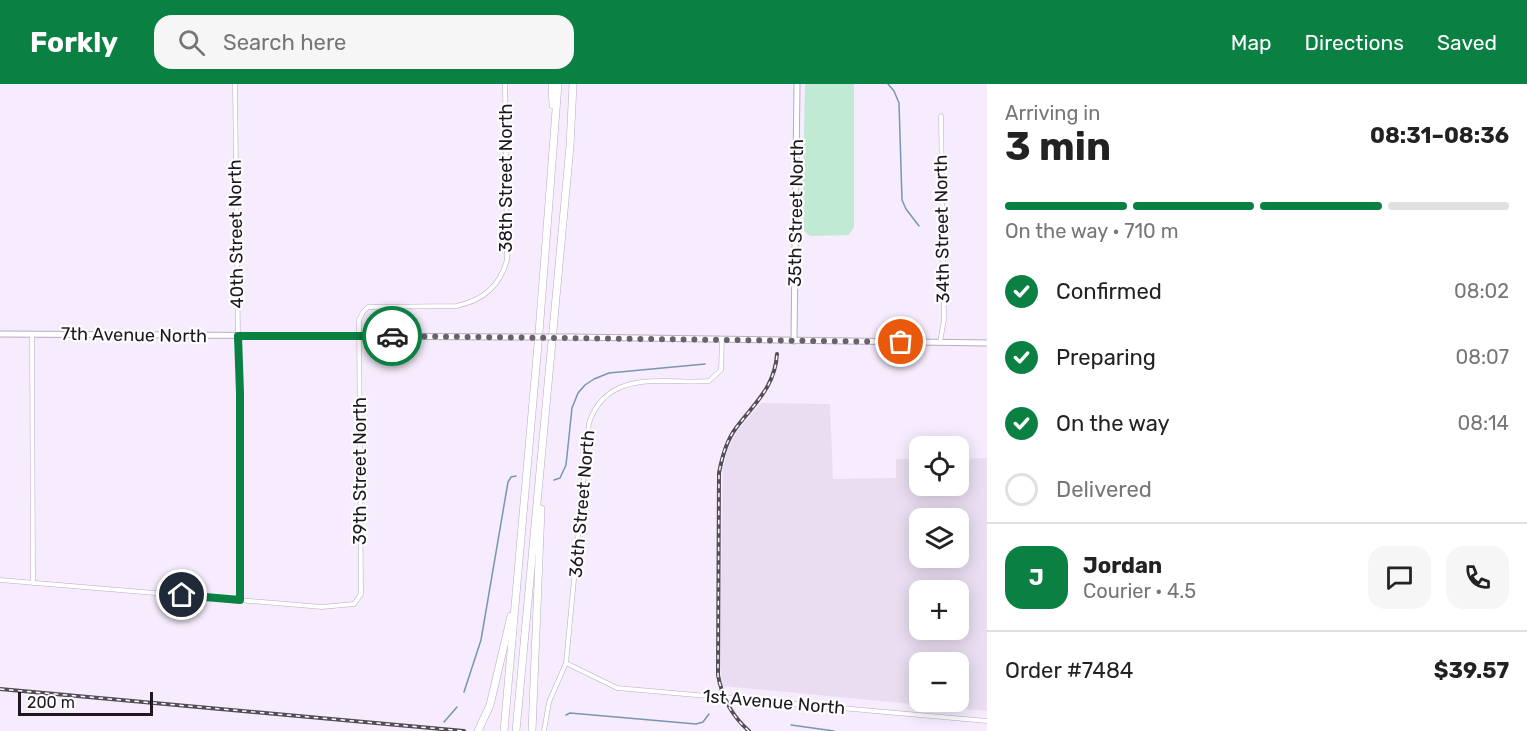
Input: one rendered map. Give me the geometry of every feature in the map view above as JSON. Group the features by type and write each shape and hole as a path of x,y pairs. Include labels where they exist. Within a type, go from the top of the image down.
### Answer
{"highway":[{"path":"552,84 555,145"},
{"path":"504,731 555,145 558,84"},
{"path":"516,731 570,147 573,84"},
{"path":"532,731 541,461"},
{"path":"478,731 490,705 517,593"}],"street":[{"name":"40th Street North","path":"235,84 240,393 240,600"},
{"name":"38th Street North","path":"358,336 359,320 368,307 456,306 477,299 497,283 507,260 505,84"},
{"name":"35th Street North","path":"794,341 797,84"},
{"name":"34th Street North","path":"940,342 944,320 941,116"},
{"name":"7th Avenue North","path":"0,334 570,337 987,343"},
{"path":"32,334 33,583"},
{"name":"39th Street North","path":"240,600 322,607 354,604 361,594 358,336"},
{"name":"36th Street North","path":"544,731 549,702 566,663 589,423 592,412 603,398 621,386 634,383 709,381 721,370 722,340"},
{"path":"0,580 240,600"},
{"name":"1st Avenue North","path":"566,663 617,688 987,721"}],"shaded area":[{"path":"761,403 830,404 833,479 896,478 896,459 909,459 909,496 969,496 969,459 987,458 987,711 969,709 969,652 909,652 909,704 722,686 720,665 723,468 727,451 736,432"}],"green space":[{"path":"805,84 854,84 854,227 849,235 811,236 804,230"}],"waterway":[{"path":"888,84 899,103 902,200 919,226"},
{"path":"554,480 560,478 566,465 572,408 578,393 585,385 609,373 705,364"},
{"path":"464,692 481,640 508,482 511,477 516,476"},
{"path":"444,722 457,707"},
{"path":"566,715 570,713 696,724 703,722 709,714"},
{"path":"791,725 834,731"}],"railway":[{"path":"749,731 729,706 718,675 719,473 730,438 768,386 777,354"},
{"path":"0,689 464,731"}],"way so far":[{"path":"392,336 901,342"}],"route":[{"path":"182,595 240,600 238,336 392,336"}]}
